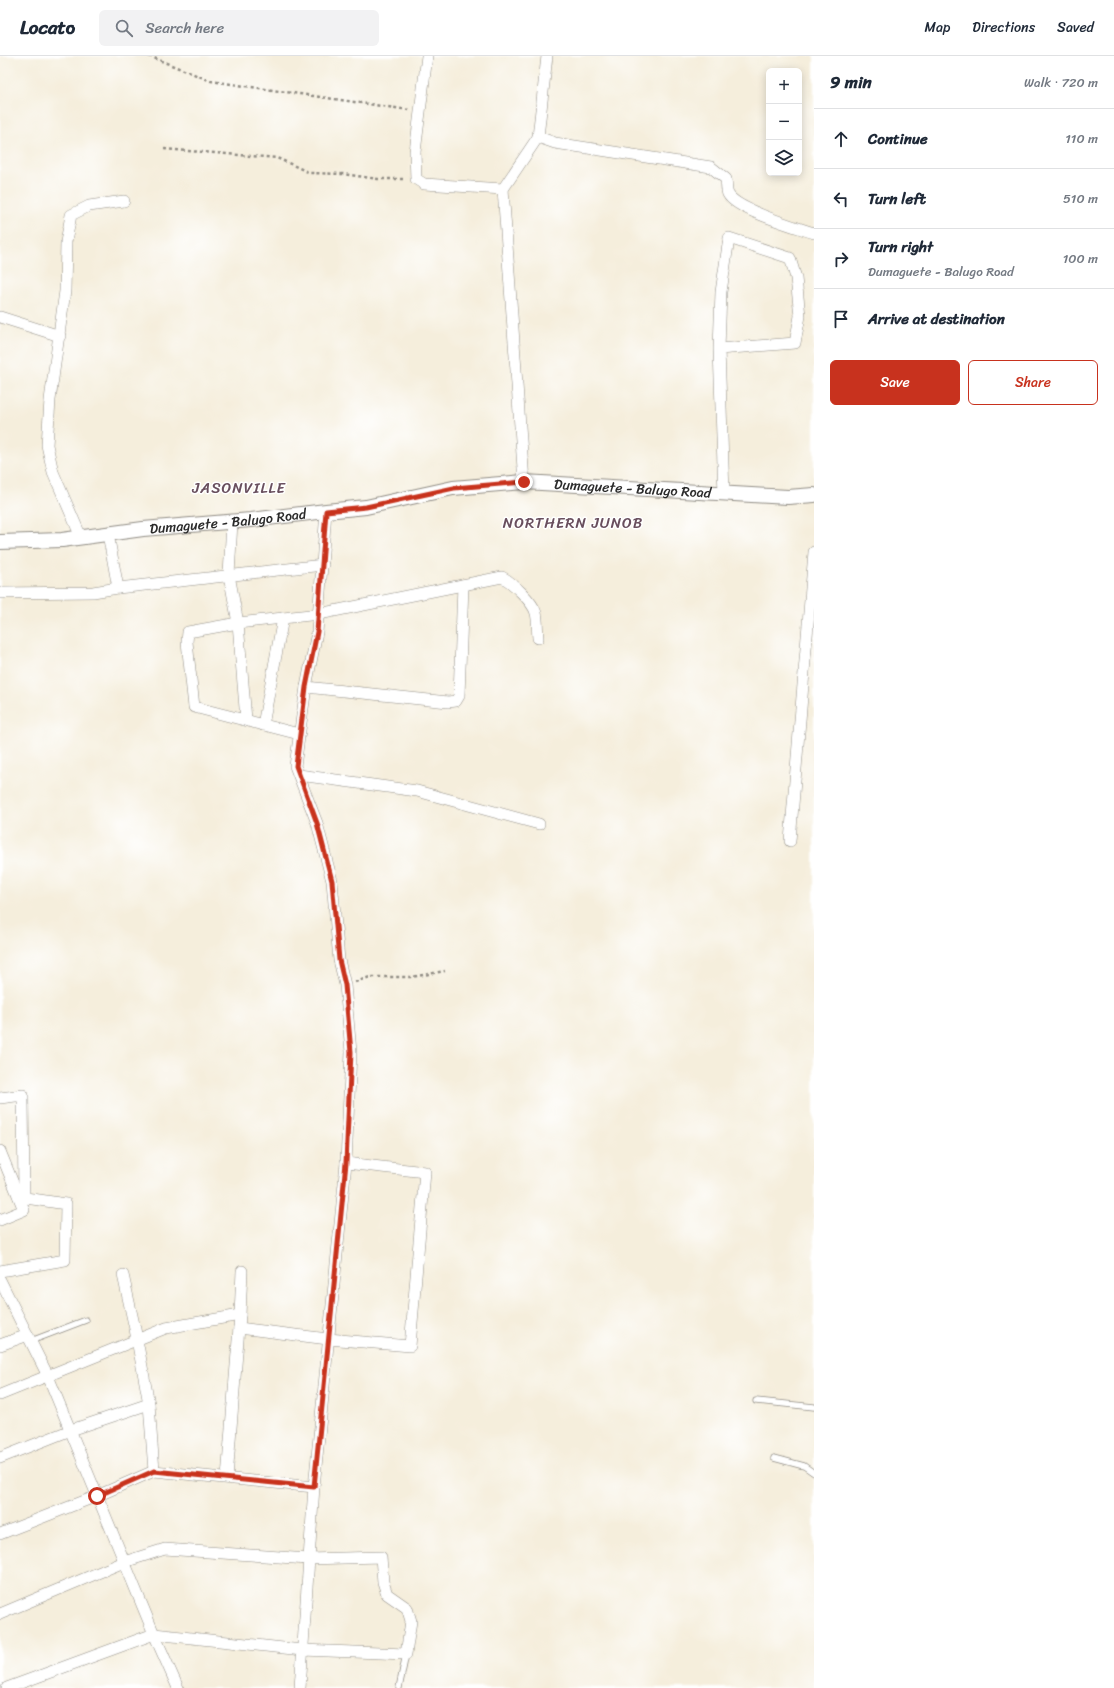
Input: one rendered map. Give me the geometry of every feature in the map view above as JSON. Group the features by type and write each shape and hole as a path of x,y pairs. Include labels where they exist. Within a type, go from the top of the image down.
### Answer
{"street":[{"path":"427,56 415,152 416,179 424,184 503,189"},
{"path":"524,482 503,189 538,137 547,56"},
{"path":"538,137 556,143 711,166 726,179 728,194 737,203 752,211 814,233"},
{"path":"81,537 53,472 47,445 50,400 65,291 66,242 71,215 89,206 124,201"},
{"path":"719,349 795,344 800,316 796,278 790,258 729,238 721,292 719,349 724,494"},
{"path":"0,317 60,336"},
{"name":"Dumaguete - Balugo Road","path":"0,542 62,540 143,529 232,522 366,507 454,488 524,482 788,497 814,495"},
{"path":"300,1688 314,1487 346,1163 351,1052 345,985 339,960 332,881 317,823 296,766 306,687 317,632 326,511"},
{"path":"232,522 229,575 238,623 246,720"},
{"path":"108,534 118,588"},
{"path":"790,841 814,552"},
{"path":"0,593 93,592 323,564"},
{"path":"299,734 194,707 187,642 188,632 238,623 319,614 502,577 533,605 537,614 538,638"},
{"path":"306,687 448,702 456,701 459,696 463,585"},
{"path":"263,725 283,618"},
{"path":"299,775 417,791 539,824"},
{"path":"0,1098 23,1095 22,1197 24,1210 0,1220"},
{"path":"0,1151 22,1197"},
{"path":"239,1328 328,1339 410,1346 426,1172 346,1163"},
{"path":"0,1271 64,1260 66,1204 22,1197"},
{"path":"227,1478 242,1271"},
{"path":"123,1275 149,1404 154,1471"},
{"path":"0,1280 48,1376 124,1562 178,1688"},
{"path":"0,1394 166,1328 240,1315"},
{"path":"0,1345 30,1338"},
{"path":"0,1458 71,1430 149,1404"},
{"path":"0,1534 97,1496 154,1471 314,1487"},
{"path":"0,1614 124,1562 165,1549 308,1559 381,1557 383,1582 387,1594 407,1608 411,1621 406,1654 302,1650 154,1634 7,1688"}],"lane":[{"path":"30,1338 86,1320"},
{"path":"756,1402 814,1407"},
{"path":"774,1458 804,1466 814,1473"},
{"path":"399,1688 406,1654"}],"path":[{"path":"148,56 211,81 420,112"},
{"path":"164,149 277,158 310,173 342,174 378,179 416,179"},
{"path":"345,985 370,977 412,977 445,970"}],"district":[{"name":"JASONVILLE","path":"239,488"},
{"name":"NORTHERN JUNOB","path":"573,523"}],"route":[{"path":"97,1496 154,1471 314,1487 346,1163 351,1052 345,985 339,960 338,934 332,881 317,823 296,766 306,687 317,632 326,511 366,507 454,488 524,482"}]}
